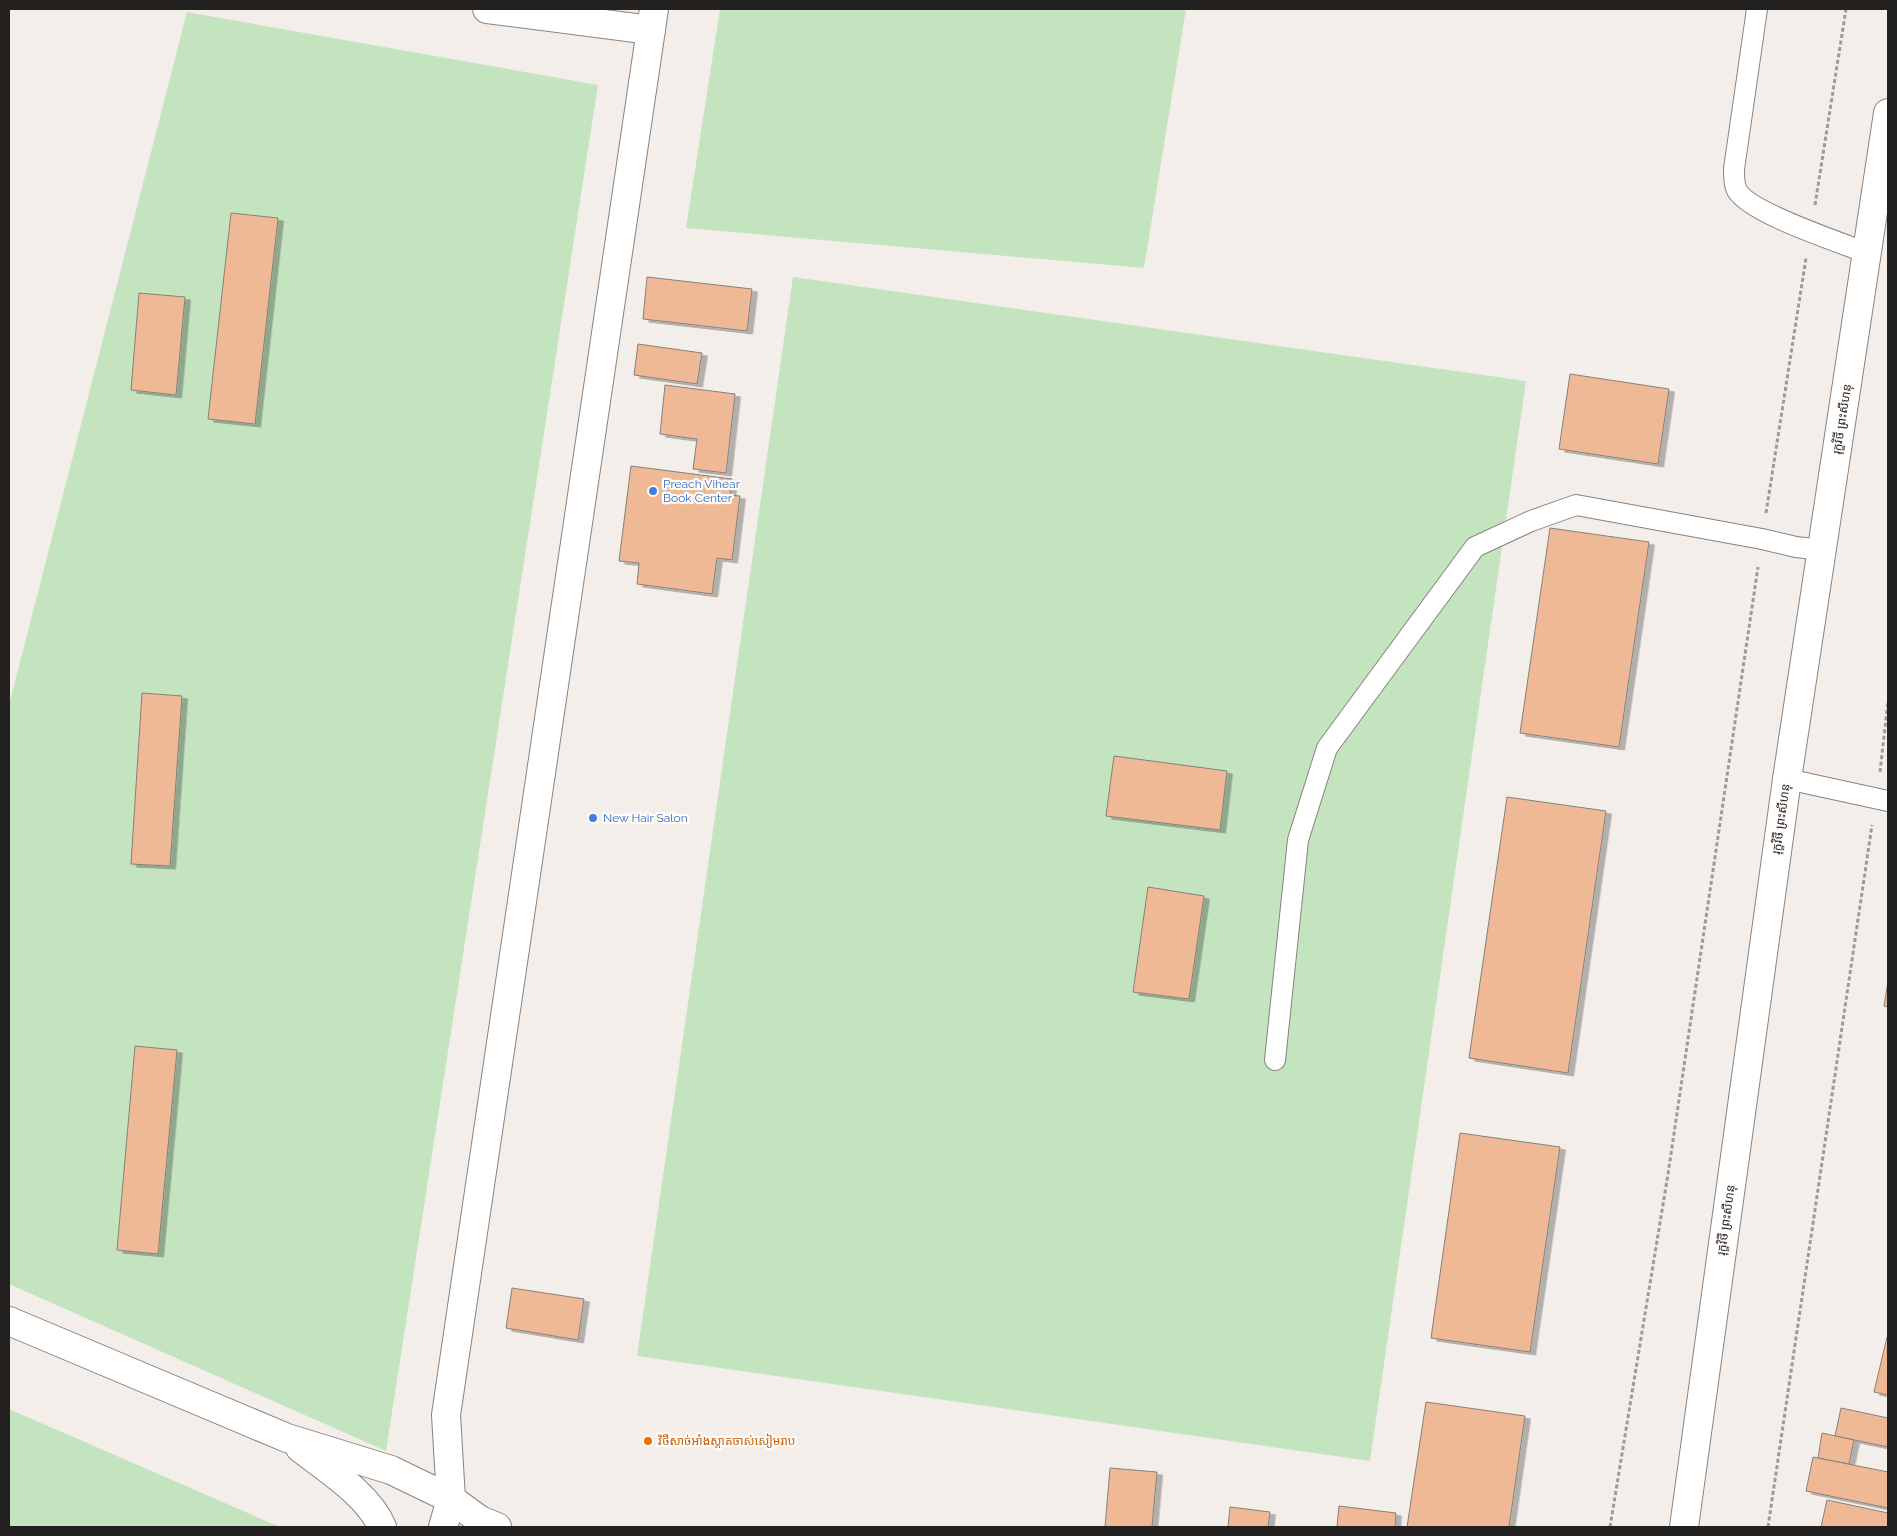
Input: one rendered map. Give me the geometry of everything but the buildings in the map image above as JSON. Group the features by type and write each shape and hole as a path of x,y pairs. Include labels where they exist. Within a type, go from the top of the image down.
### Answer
{"main road":[{"path":"443,1527 451,1499 446,1415 653,19 487,9"},
{"name":"រុក្ខវិថី ព្រះសីហនុ","path":"1684,1527 1787,778 1888,113"},
{"path":"9,1321 287,1438 391,1470 451,1499 480,1520 497,1527"},
{"path":"287,1438 355,1493 373,1510 382,1527"}],"lane":[{"path":"1757,9 1734,169 1736,189 1745,200 1761,211 1867,253"},
{"path":"1275,1060 1298,840 1327,748 1475,547 1532,521 1576,505 1796,547 1822,550"},
{"path":"1787,778 1882,800"}],"path":[{"path":"1610,1527 1668,1174 1762,539 1846,9"},
{"path":"1768,1527 1882,800 1888,701"}],"green space":[{"path":"720,9 1186,9 1144,268 686,228"},
{"path":"187,12 598,85 386,1451 9,1284 9,705"},
{"path":"793,277 1526,381 1370,1461 637,1356"},
{"path":"9,1409 280,1527 9,1527"}],"place":[{"name":"Preach Vihear Book Center","path":"653,491"},
{"name":"New Hair Salon","path":"593,818"},
{"name":"វិថីសាច់អាំងស្តាតចាស់សៀមរាប","path":"648,1441"}]}
